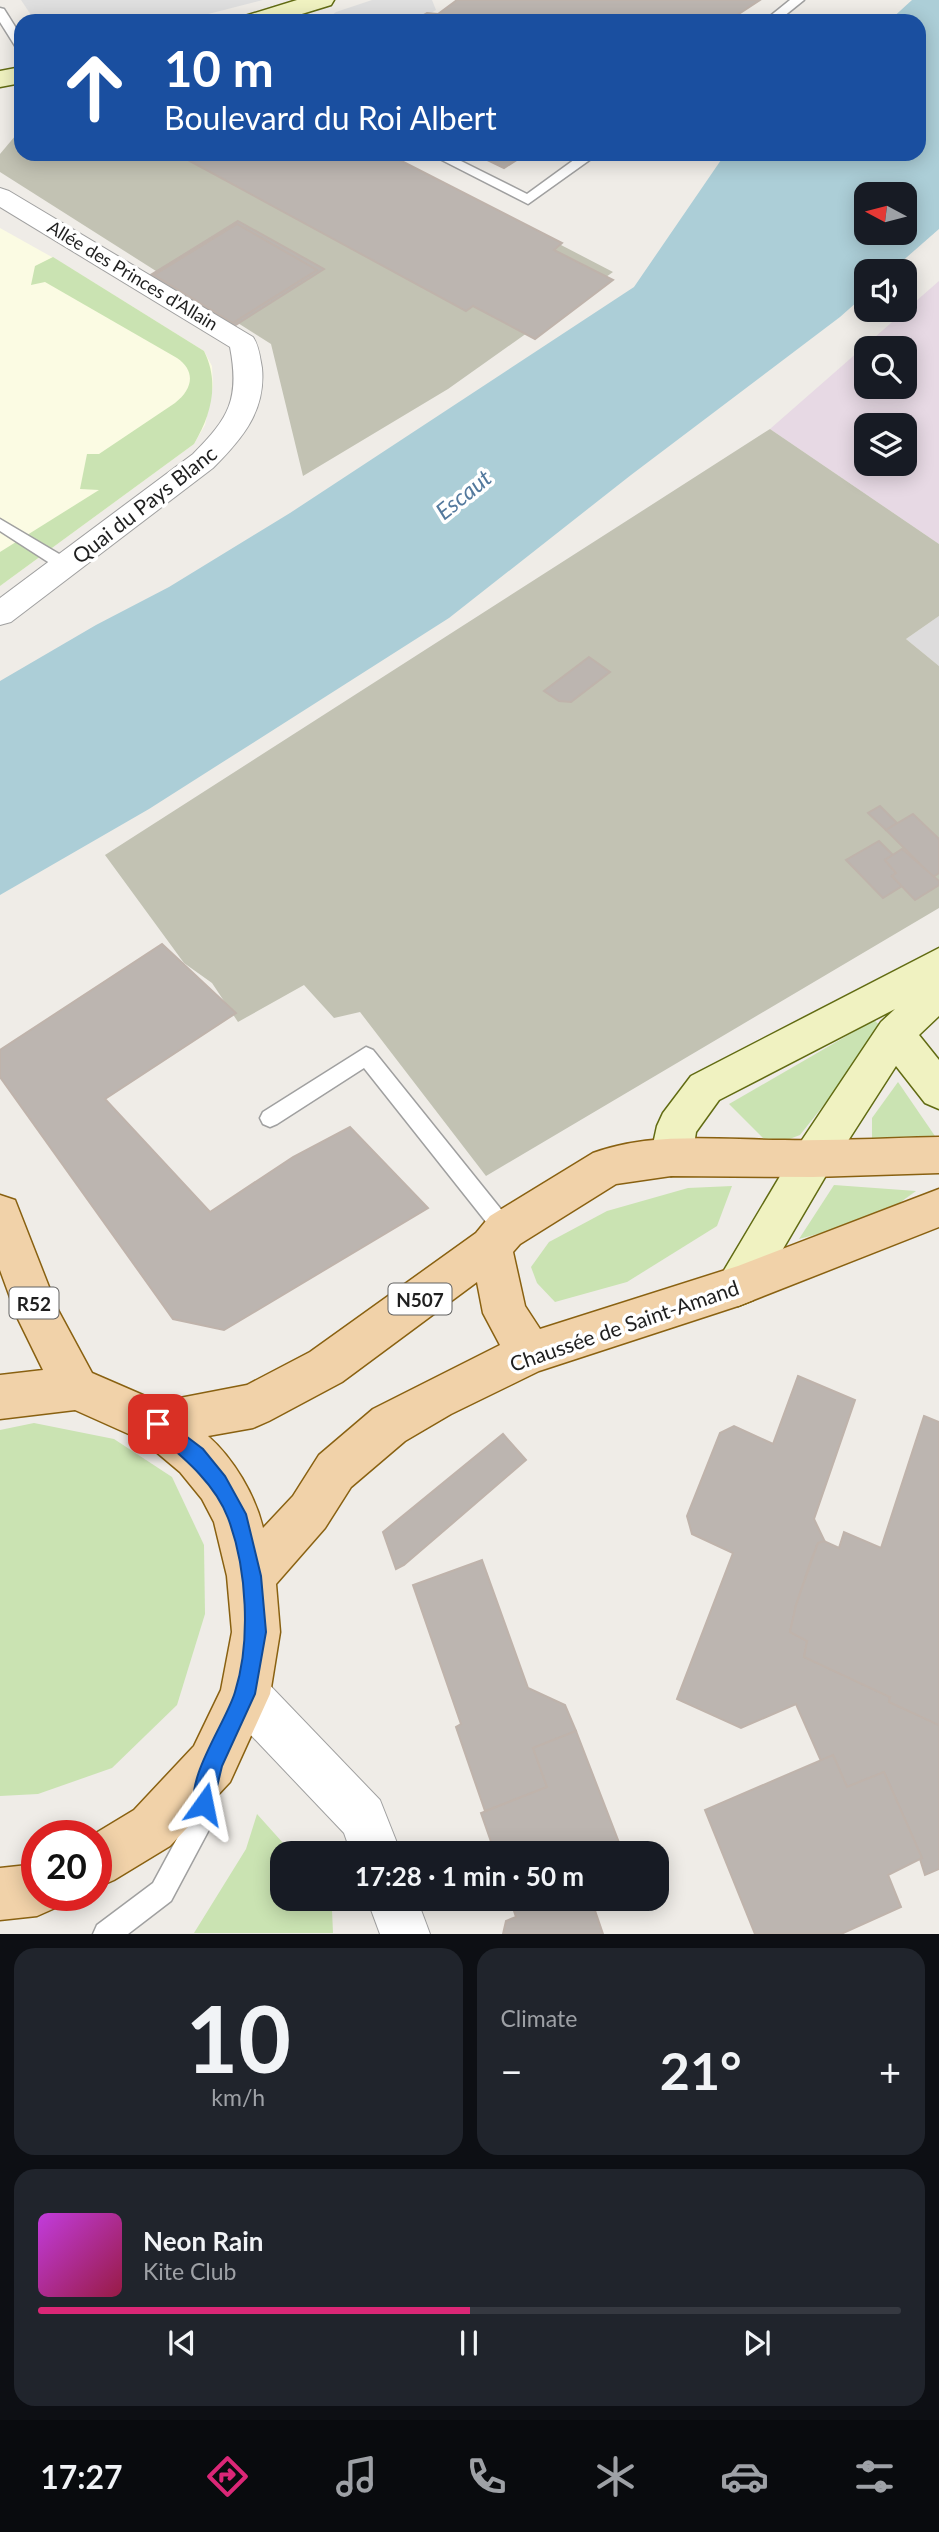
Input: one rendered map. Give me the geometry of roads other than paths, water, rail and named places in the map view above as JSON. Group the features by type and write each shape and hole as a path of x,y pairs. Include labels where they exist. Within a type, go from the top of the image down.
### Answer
{"main road":[{"path":"277,14 322,0"},
{"path":"671,1158 677,1125 705,1088 893,991 939,964"},
{"path":"738,1286 813,1159 895,1034 939,991"},
{"path":"895,1034 939,1091"},
{"name":"N507","path":"158,1424 253,1406 326,1367 498,1238 608,1166 671,1158 813,1159 939,1155"},
{"name":"Chaussée de Saint-Amand","path":"251,1576 309,1512 335,1471 389,1425 530,1353 738,1286 939,1208"},
{"name":"R52","path":"0,1214 40,1319 76,1388"},
{"path":"498,1238 505,1313 530,1353"},
{"path":"0,1397 76,1388 158,1424 196,1456 218,1483 236,1514 251,1576 256,1632 245,1694 212,1764 152,1828 112,1852"},
{"path":"0,1894 21,1892"}],"street":[{"name":"Allée des Princes d'Allain","path":"0,196 228,332 243,343 249,368"},
{"name":"Quai du Pays Blanc","path":"0,614 203,461 233,432 249,400 249,368"},
{"path":"245,1694 363,1817 372,1841"},
{"path":"396,1911 405,1934"}],"lane":[{"path":"779,14 798,0"},
{"path":"2,19 14,36"},
{"path":"451,161 528,200 581,161"},
{"path":"0,524 65,565"},
{"path":"270,1118 366,1056 498,1238"},
{"path":"106,1934 162,1892 199,1824 212,1764"}],"water":[{"name":"Escaut","path":"912,0 939,0 939,229 905,259 854,259 854,305 449,618 149,809 0,895 0,681 96,625 169,587 290,513 634,287 720,161 926,161 926,14 897,14"}]}
